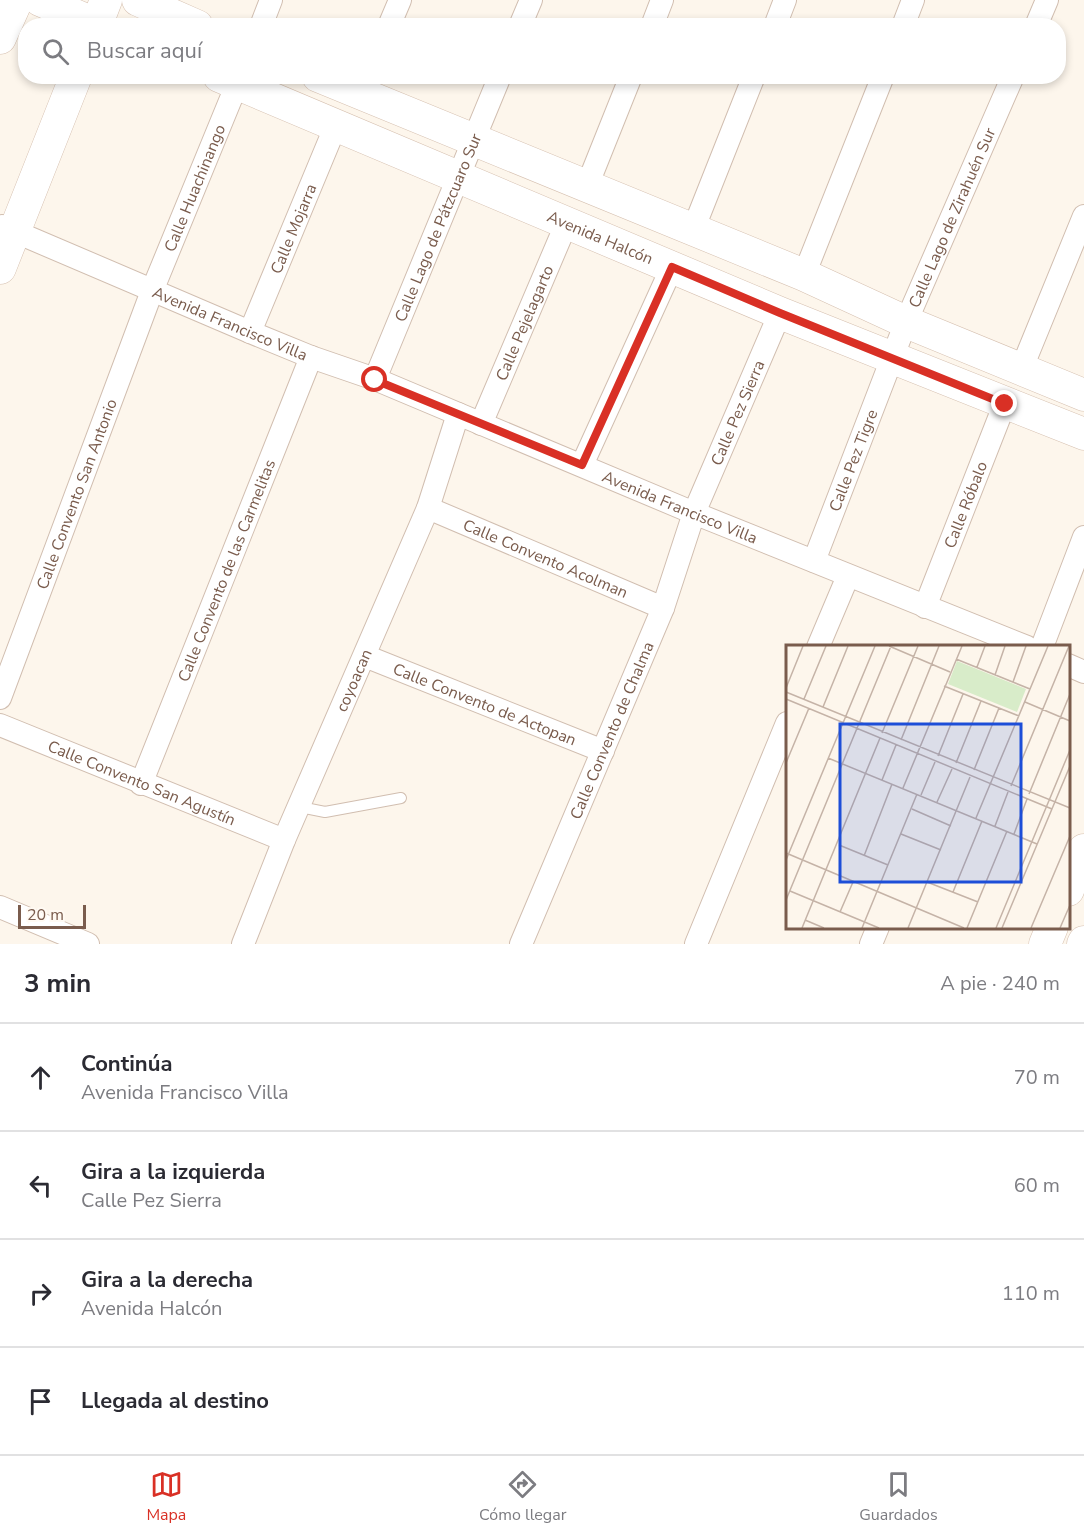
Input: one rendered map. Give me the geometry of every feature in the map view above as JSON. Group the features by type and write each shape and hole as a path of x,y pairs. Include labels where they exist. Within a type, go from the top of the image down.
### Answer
{"street":[{"path":"0,38 17,0"},
{"path":"40,0 97,18"},
{"path":"138,0 179,18"},
{"path":"264,18 271,0"},
{"path":"392,18 400,0"},
{"path":"523,18 531,0"},
{"path":"655,18 662,0"},
{"path":"778,18 785,0"},
{"path":"906,18 914,0"},
{"path":"1039,18 1047,0"},
{"path":"0,268 8,229 72,84"},
{"name":"Calle Huachinango","path":"152,291 227,84"},
{"name":"Avenida Halcón","path":"238,84 780,313 1084,434"},
{"name":"Calle Lago de Pátzcuaro Sur","path":"375,380 497,84"},
{"path":"587,186 628,84"},
{"path":"693,230 751,84"},
{"path":"804,275 880,84"},
{"name":"Calle Lago de Zirahuén Sur","path":"892,359 1010,84"},
{"path":"365,85 474,140 804,275 906,322 1084,395"},
{"name":"Calle Mojarra","path":"250,332 336,125"},
{"path":"1021,370 1084,216"},
{"name":"Calle Pejelagarto","path":"481,424 567,222"},
{"name":"Avenida Francisco Villa","path":"8,229 250,332 375,380 925,607 997,641 1017,645"},
{"path":"582,465 672,267"},
{"name":"Calle Convento San Antonio","path":"0,698 152,291"},
{"name":"Calle Pez Sierra","path":"694,513 780,313"},
{"name":"Calle Convento de las Carmelitas","path":"141,784 311,357"},
{"name":"Calle Pez Tigre","path":"814,561 892,359"},
{"name":"Calle Róbalo","path":"925,607 1005,404"},
{"name":"coyoacan","path":"243,944 284,840 428,508 458,414"},
{"name":"Calle Convento Acolman","path":"428,508 663,608"},
{"name":"Calle Convento de Chalma","path":"526,943 663,608 694,513"},
{"path":"1043,645 1084,537"},
{"path":"819,645 848,576"},
{"name":"Calle Convento de Actopan","path":"365,656 603,751"},
{"path":"1069,665 1084,672"},
{"name":"Calle Convento San Agustín","path":"0,725 284,840"},
{"path":"696,944 786,725"},
{"path":"1069,888 1084,850"},
{"path":"0,907 79,942"},
{"path":"872,944 877,929"},
{"path":"1045,944 1051,929"}],"lane":[{"path":"300,807 325,812 401,798"}],"route":[{"path":"375,380 582,465 672,267 1005,404"}]}
